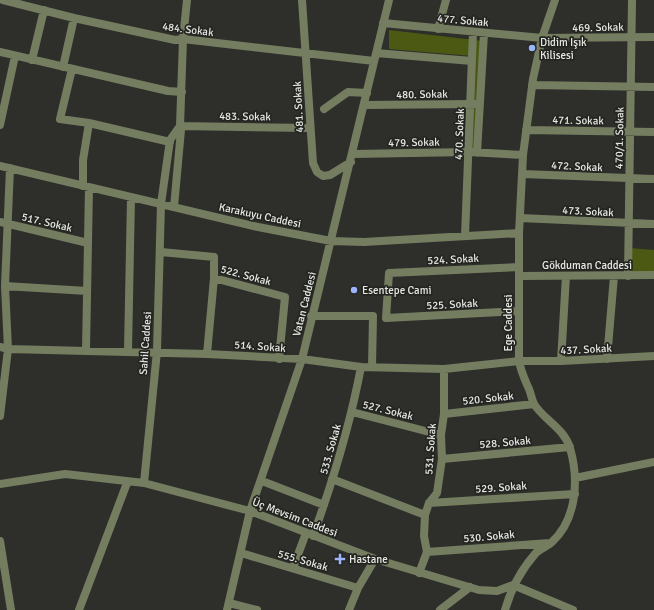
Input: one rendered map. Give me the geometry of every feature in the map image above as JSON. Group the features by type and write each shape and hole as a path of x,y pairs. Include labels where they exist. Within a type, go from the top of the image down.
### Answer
{"street":[{"name":"484. Sokak","path":"3,0 74,18 175,40 183,39 374,62"},
{"path":"174,207 181,130 183,39 187,0"},
{"name":"481. Sokak","path":"302,0 311,153 317,172 323,176 330,176 352,158"},
{"name":"Vatan Caddesi","path":"228,606 250,511 262,481 302,359 311,316 352,158 389,0"},
{"path":"438,29 446,0"},
{"name":"Ege Caddesi","path":"505,610 513,585 535,554 552,542 562,530 571,510 575,494 575,478 570,447 558,427 534,404 521,374 519,361 519,234 523,155 532,85 542,38 555,0"},
{"name":"470/1. Sokak","path":"628,276 632,0"},
{"path":"32,60 44,10"},
{"path":"63,67 74,18"},
{"name":"477. Sokak","path":"383,22 438,29 542,38"},
{"name":"470. Sokak","path":"473,32 471,104 473,152"},
{"name":"470. Sokak","path":"465,236 473,152 480,103 484,33"},
{"name":"469. Sokak","path":"542,38 654,37"},
{"path":"0,52 168,91 182,92"},
{"path":"376,52 472,61"},
{"path":"0,125 15,56"},
{"path":"72,69 60,119 89,123 170,142 176,129 180,126"},
{"path":"532,85 654,87"},
{"path":"324,109 348,92 367,94"},
{"name":"480. Sokak","path":"364,105 480,103"},
{"path":"86,350 88,243 86,186 83,160 89,123"},
{"name":"483. Sokak","path":"180,126 310,128"},
{"name":"471. Sokak","path":"526,130 654,132"},
{"name":"Sahil Caddesi","path":"144,484 157,351 162,204 170,142"},
{"name":"479. Sokak","path":"352,158 473,152 523,155"},
{"name":"Karakuyu Caddesi","path":"0,166 258,227 331,241 364,242 519,234"},
{"path":"0,416 6,286 4,223 10,168"},
{"name":"472. Sokak","path":"522,174 654,179"},
{"path":"128,351 131,197"},
{"name":"473. Sokak","path":"520,218 654,224"},
{"name":"517. Sokak","path":"4,223 88,243"},
{"name":"522. Sokak","path":"161,252 214,257 214,278 285,297 279,359"},
{"name":"524. Sokak","path":"386,318 389,273 519,267"},
{"name":"Gökduman Caddesi","path":"519,276 654,275"},
{"path":"561,361 566,276"},
{"path":"607,359 614,276"},
{"path":"208,354 214,278"},
{"path":"6,286 87,291"},
{"name":"525. Sokak","path":"386,318 519,311"},
{"path":"311,316 373,316 372,367"},
{"name":"514. Sokak","path":"4,348 157,351 279,359 302,359 362,367 444,369 519,361"},
{"name":"437. Sokak","path":"519,361 561,361 654,356"},
{"name":"533. Sokak","path":"293,568 324,505 352,412 362,367"},
{"name":"531. Sokak","path":"420,573 427,552 424,536 424,515 429,503 437,493 442,459 441,435 444,414 444,369"},
{"name":"520. Sokak","path":"444,414 534,404"},
{"name":"527. Sokak","path":"352,412 441,435"},
{"name":"528. Sokak","path":"442,459 570,447"},
{"path":"575,478 654,462"},
{"name":"Üç Mevsim Caddesi","path":"0,484 65,474 144,484 250,511 375,559 478,590 497,591 513,585"},
{"path":"332,480 424,515"},
{"path":"262,481 324,505"},
{"path":"79,610 127,483"},
{"name":"529. Sokak","path":"429,503 575,494"},
{"path":"0,541 11,610"},
{"name":"530. Sokak","path":"427,552 552,542"},
{"name":"555. Sokak","path":"241,553 358,588"},
{"path":"349,610 358,588 375,559"},
{"path":"513,585 573,610"},
{"path":"440,610 470,587"},
{"path":"228,606 257,610"}],"green space":[{"path":"389,30 483,41 477,153 469,152 472,56 389,49"},
{"path":"629,248 654,250 654,276 628,276"}],"place":[{"name":"Didim Işık Kilisesi","path":"532,48"},
{"name":"Esentepe Cami","path":"354,290"},
{"name":"Hastane","path":"340,559"}]}
